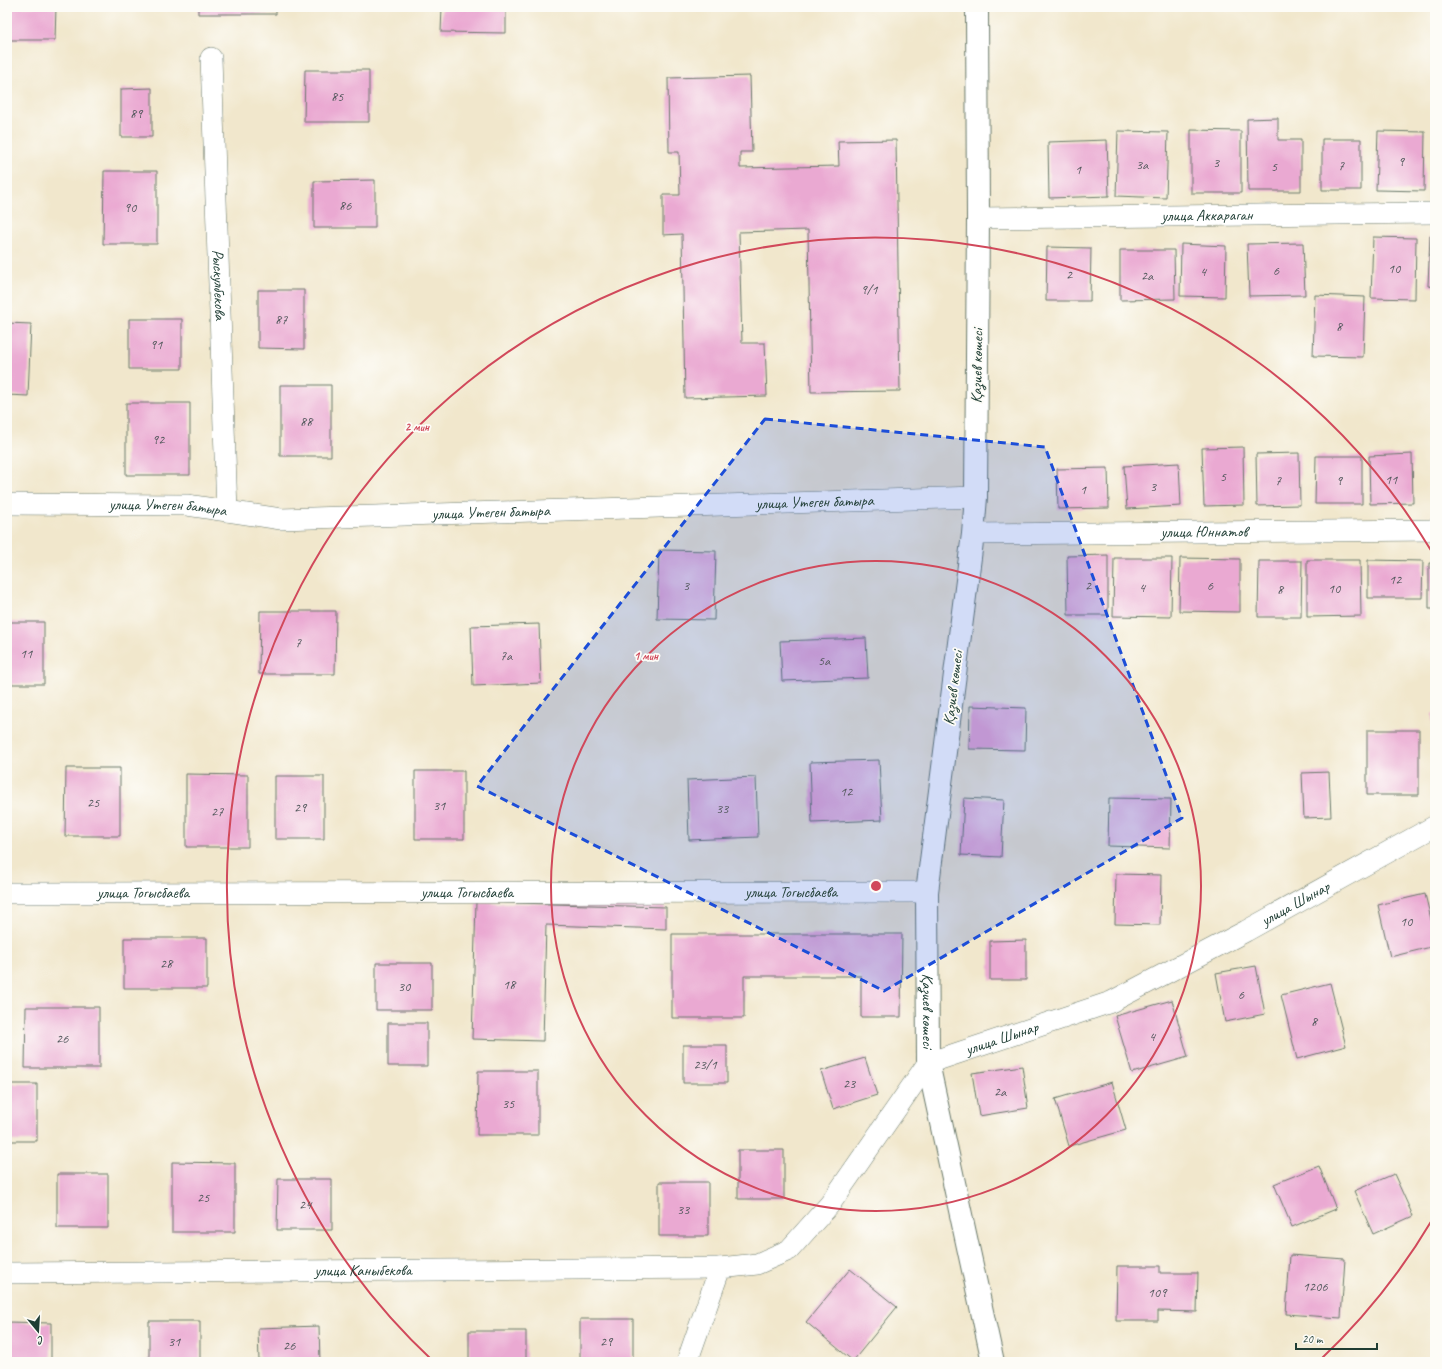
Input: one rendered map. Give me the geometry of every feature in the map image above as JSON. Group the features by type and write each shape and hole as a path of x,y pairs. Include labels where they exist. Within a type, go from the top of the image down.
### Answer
{"street":[{"name":"Қазиев көшесі","path":"978,7 976,497 973,534 927,892 928,1063 993,1362"},
{"name":"Рыскулбекова","path":"211,58 227,511"},
{"name":"улица Аккараган","path":"978,218 1435,213"},
{"name":"улица Утеген батыра","path":"7,504 187,505 281,519 976,497"},
{"name":"улица Юннатов","path":"973,534 1435,530"},
{"name":"улица Шынар","path":"928,1063 1111,1002 1246,931 1435,826"},
{"name":"улица Тогысбаева","path":"7,893 927,892"},
{"path":"687,1362 720,1268 757,1264 789,1250 830,1204 928,1063"},
{"name":"улица Каныбекова","path":"7,1272 720,1268"}],"highlighted area":[{"path":"765,419 1045,447 1182,818 884,991 477,786"}],"building":[{"path":"7,7 56,7 55,40 7,40"},
{"path":"198,7 276,7 276,14 198,14"},
{"path":"442,7 506,7 506,33 441,32"},
{"path":"305,70 369,70 369,122 304,122"},
{"path":"750,76 752,152 740,152 740,168 839,166 838,141 896,140 900,391 811,392 808,230 739,232 742,343 765,343 767,396 685,398 682,234 663,235 663,195 680,195 679,152 669,152 668,78"},
{"path":"152,88 152,137 121,137 121,89"},
{"path":"1278,118 1278,140 1301,140 1301,191 1248,191 1247,119"},
{"path":"1191,130 1241,131 1241,193 1191,193"},
{"path":"1118,131 1168,132 1166,198 1116,196"},
{"path":"1378,131 1425,132 1424,191 1376,190"},
{"path":"1322,139 1361,139 1361,190 1322,190"},
{"path":"1107,140 1109,196 1049,198 1048,142"},
{"path":"104,171 157,171 157,244 103,244"},
{"path":"375,180 375,228 314,228 314,181"},
{"path":"1430,236 1435,236 1435,287 1428,286"},
{"path":"1373,237 1416,238 1415,299 1371,298"},
{"path":"1303,243 1305,295 1249,296 1247,244"},
{"path":"1181,244 1226,246 1225,297 1180,296"},
{"path":"1047,247 1091,248 1090,301 1046,301"},
{"path":"1120,250 1174,250 1175,299 1120,300"},
{"path":"258,290 304,290 304,349 258,348"},
{"path":"1315,295 1365,297 1363,357 1313,356"},
{"path":"129,319 182,319 182,369 129,369"},
{"path":"7,323 31,324 28,396 7,395"},
{"path":"280,385 331,385 331,456 280,456"},
{"path":"126,403 190,403 190,475 126,475"},
{"path":"1243,447 1244,505 1204,506 1202,448"},
{"path":"1299,453 1300,505 1257,506 1256,454"},
{"path":"1412,454 1413,503 1370,504 1369,456"},
{"path":"1316,456 1362,456 1362,504 1315,504"},
{"path":"1179,463 1181,506 1127,509 1124,466"},
{"path":"1108,468 1109,508 1058,509 1057,469"},
{"path":"659,550 716,551 714,620 657,619"},
{"path":"1108,555 1108,615 1068,615 1067,556"},
{"path":"1114,558 1172,558 1171,617 1113,616"},
{"path":"1180,558 1240,559 1240,612 1179,611"},
{"path":"1307,560 1360,560 1361,616 1307,617"},
{"path":"1368,560 1423,561 1422,598 1368,598"},
{"path":"1259,561 1302,561 1301,617 1258,617"},
{"path":"1429,563 1435,563 1435,609 1429,609"},
{"path":"260,611 336,611 335,674 259,674"},
{"path":"7,622 44,622 44,684 7,684"},
{"path":"539,624 541,683 473,686 471,626"},
{"path":"866,638 868,678 782,681 780,641"},
{"path":"970,706 1026,708 1025,750 969,749"},
{"path":"1435,713 1435,755 1434,755 1432,714"},
{"path":"1367,730 1419,730 1419,795 1367,795"},
{"path":"879,760 882,820 812,823 810,762"},
{"path":"66,768 120,768 120,836 65,836"},
{"path":"415,771 464,771 464,839 415,839"},
{"path":"1329,772 1331,817 1304,818 1302,773"},
{"path":"186,774 248,775 248,847 186,847"},
{"path":"275,776 324,776 324,839 275,839"},
{"path":"756,777 758,837 689,840 687,780"},
{"path":"964,798 1004,800 1001,857 961,855"},
{"path":"1109,798 1171,799 1170,848 1108,846"},
{"path":"1116,874 1161,875 1160,925 1115,924"},
{"path":"1425,894 1435,936 1435,946 1390,957 1378,905"},
{"path":"476,902 666,907 666,929 546,925 543,1041 472,1039"},
{"path":"672,934 902,934 901,1017 861,1017 861,976 744,976 744,1018 672,1018"},
{"path":"124,938 207,938 207,988 124,988"},
{"path":"1026,940 1026,980 990,980 990,941"},
{"path":"376,963 432,963 432,1010 376,1010"},
{"path":"1256,966 1265,1014 1225,1022 1216,973"},
{"path":"1330,983 1346,1046 1297,1059 1281,995"},
{"path":"1172,1000 1188,1057 1132,1073 1115,1016"},
{"path":"26,1007 99,1007 99,1068 25,1068"},
{"path":"388,1023 427,1023 427,1066 388,1066"},
{"path":"683,1045 727,1045 727,1083 683,1083"},
{"path":"865,1058 877,1095 833,1109 821,1071"},
{"path":"1022,1066 1028,1108 979,1116 972,1073"},
{"path":"478,1071 538,1071 538,1135 477,1135"},
{"path":"1112,1082 1126,1130 1069,1146 1055,1099"},
{"path":"7,1084 37,1084 37,1141 7,1141"},
{"path":"738,1150 784,1150 784,1199 738,1199"},
{"path":"172,1162 235,1163 235,1232 172,1232"},
{"path":"1319,1166 1336,1209 1292,1227 1274,1184"},
{"path":"57,1174 108,1174 108,1228 57,1228"},
{"path":"1394,1174 1413,1216 1373,1234 1354,1191"},
{"path":"278,1179 332,1179 332,1230 277,1230"},
{"path":"659,1182 708,1182 708,1236 659,1236"},
{"path":"1290,1255 1345,1259 1341,1318 1286,1314"},
{"path":"1117,1266 1160,1266 1160,1273 1198,1273 1197,1312 1158,1311 1158,1321 1116,1321"},
{"path":"850,1269 897,1307 853,1361 806,1322"},
{"path":"580,1319 633,1319 633,1362 580,1362"},
{"path":"149,1321 200,1321 200,1362 149,1362"},
{"path":"7,1322 51,1323 51,1362 7,1362"},
{"path":"319,1326 320,1362 259,1362 258,1328"},
{"path":"469,1331 526,1331 526,1362 469,1362"}]}
